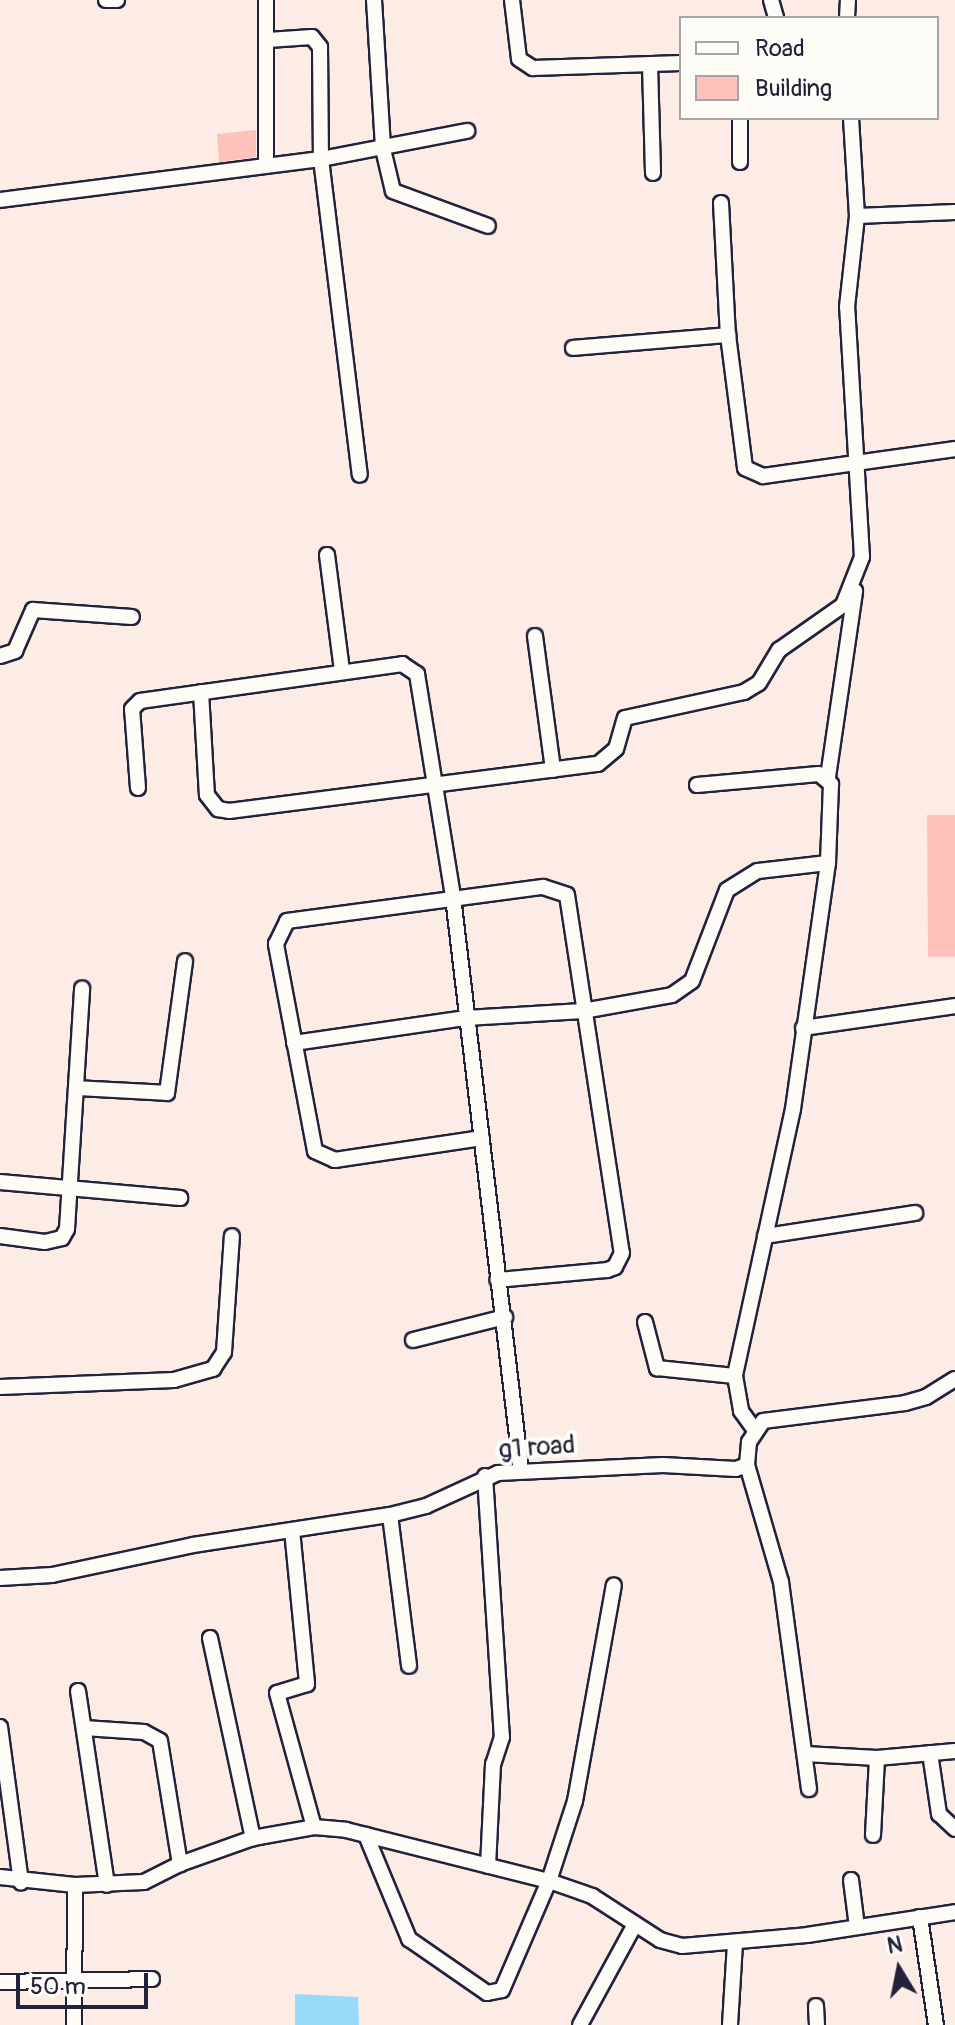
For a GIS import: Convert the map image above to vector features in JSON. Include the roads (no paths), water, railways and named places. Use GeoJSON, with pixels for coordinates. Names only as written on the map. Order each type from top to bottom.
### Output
{"type":"FeatureCollection","features":[{"type":"Feature","properties":{"kind":"street"},"geometry":{"type":"LineString","coordinates":[[106,0],[117,0]]}},
{"type":"Feature","properties":{"kind":"street"},"geometry":{"type":"LineString","coordinates":[[266,0],[266,165]]}},
{"type":"Feature","properties":{"kind":"street"},"geometry":{"type":"LineString","coordinates":[[374,0],[383,149],[393,191],[488,226]]}},
{"type":"Feature","properties":{"kind":"street"},"geometry":{"type":"LineString","coordinates":[[512,0],[519,59],[525,65],[679,63]]}},
{"type":"Feature","properties":{"kind":"street"},"geometry":{"type":"LineString","coordinates":[[268,40],[318,41],[321,159],[360,475]]}},
{"type":"Feature","properties":{"kind":"street"},"geometry":{"type":"LineString","coordinates":[[650,65],[653,173]]}},
{"type":"Feature","properties":{"kind":"street"},"geometry":{"type":"LineString","coordinates":[[740,120],[740,162]]}},
{"type":"Feature","properties":{"kind":"street"},"geometry":{"type":"LineString","coordinates":[[754,1429],[741,1411],[735,1376],[790,1123],[828,863],[828,777],[862,557],[847,307],[857,216],[851,120]]}},
{"type":"Feature","properties":{"kind":"street"},"geometry":{"type":"LineString","coordinates":[[0,200],[321,159],[467,131]]}},
{"type":"Feature","properties":{"kind":"street"},"geometry":{"type":"LineString","coordinates":[[721,203],[728,335],[741,458],[751,474],[858,464],[955,449]]}},
{"type":"Feature","properties":{"kind":"street"},"geometry":{"type":"LineString","coordinates":[[857,216],[955,212]]}},
{"type":"Feature","properties":{"kind":"street"},"geometry":{"type":"LineString","coordinates":[[573,348],[728,335]]}},
{"type":"Feature","properties":{"kind":"street"},"geometry":{"type":"LineString","coordinates":[[327,555],[342,670]]}},
{"type":"Feature","properties":{"kind":"street"},"geometry":{"type":"LineString","coordinates":[[201,692],[207,795],[218,809],[553,770],[608,759],[622,724],[634,714],[744,692],[759,683],[779,650],[843,605],[857,576]]}},
{"type":"Feature","properties":{"kind":"street"},"geometry":{"type":"LineString","coordinates":[[0,656],[15,651],[33,610],[132,617]]}},
{"type":"Feature","properties":{"kind":"street"},"geometry":{"type":"LineString","coordinates":[[535,636],[553,770]]}},
{"type":"Feature","properties":{"kind":"street"},"geometry":{"type":"LineString","coordinates":[[138,788],[134,704],[342,670],[402,664],[417,674],[453,897],[521,1470]]}},
{"type":"Feature","properties":{"kind":"street"},"geometry":{"type":"LineString","coordinates":[[697,785],[828,777]]}},
{"type":"Feature","properties":{"kind":"street"},"geometry":{"type":"LineString","coordinates":[[294,1043],[466,1018],[583,1011],[684,991],[727,890],[758,871],[828,863]]}},
{"type":"Feature","properties":{"kind":"street"},"geometry":{"type":"LineString","coordinates":[[482,1138],[323,1158],[312,1143],[276,944],[287,921],[543,887],[567,895],[620,1261],[607,1270],[497,1280]]}},
{"type":"Feature","properties":{"kind":"street"},"geometry":{"type":"LineString","coordinates":[[76,1088],[167,1093],[185,961]]}},
{"type":"Feature","properties":{"kind":"street"},"geometry":{"type":"LineString","coordinates":[[0,1236],[45,1242],[62,1238],[70,1186],[82,988]]}},
{"type":"Feature","properties":{"kind":"street"},"geometry":{"type":"LineString","coordinates":[[803,1028],[955,1006]]}},
{"type":"Feature","properties":{"kind":"street"},"geometry":{"type":"LineString","coordinates":[[0,1182],[180,1198]]}},
{"type":"Feature","properties":{"kind":"street"},"geometry":{"type":"LineString","coordinates":[[765,1236],[915,1213]]}},
{"type":"Feature","properties":{"kind":"street"},"geometry":{"type":"LineString","coordinates":[[0,1387],[174,1380],[213,1369],[224,1352],[232,1236]]}},
{"type":"Feature","properties":{"kind":"street"},"geometry":{"type":"LineString","coordinates":[[413,1340],[505,1317]]}},
{"type":"Feature","properties":{"kind":"street"},"geometry":{"type":"LineString","coordinates":[[645,1322],[657,1368],[735,1376]]}},
{"type":"Feature","properties":{"kind":"street"},"geometry":{"type":"LineString","coordinates":[[809,1789],[781,1582],[747,1465],[754,1429],[763,1421],[905,1403],[926,1397],[955,1379]]}},
{"type":"Feature","properties":{"kind":"street","name":"g1 road"},"geometry":{"type":"LineString","coordinates":[[0,1578],[52,1575],[390,1515],[426,1506],[485,1476],[521,1470],[663,1465],[736,1469],[747,1465]]}},
{"type":"Feature","properties":{"kind":"street"},"geometry":{"type":"LineString","coordinates":[[485,1476],[502,1737],[493,1764],[488,1866]]}},
{"type":"Feature","properties":{"kind":"street"},"geometry":{"type":"LineString","coordinates":[[390,1515],[409,1666]]}},
{"type":"Feature","properties":{"kind":"street"},"geometry":{"type":"LineString","coordinates":[[292,1530],[307,1684],[277,1693],[314,1827]]}},
{"type":"Feature","properties":{"kind":"street"},"geometry":{"type":"LineString","coordinates":[[366,1835],[409,1939],[487,1993],[502,1990],[549,1881],[583,1767],[614,1585]]}},
{"type":"Feature","properties":{"kind":"street"},"geometry":{"type":"LineString","coordinates":[[210,1638],[253,1838]]}},
{"type":"Feature","properties":{"kind":"street"},"geometry":{"type":"LineString","coordinates":[[78,1691],[107,1885]]}},
{"type":"Feature","properties":{"kind":"street"},"geometry":{"type":"LineString","coordinates":[[0,1727],[21,1883]]}},
{"type":"Feature","properties":{"kind":"street"},"geometry":{"type":"LineString","coordinates":[[84,1728],[144,1732],[160,1741],[180,1864]]}},
{"type":"Feature","properties":{"kind":"street"},"geometry":{"type":"LineString","coordinates":[[805,1754],[877,1758],[955,1751]]}},
{"type":"Feature","properties":{"kind":"street"},"geometry":{"type":"LineString","coordinates":[[930,1753],[939,1814],[955,1829]]}},
{"type":"Feature","properties":{"kind":"street"},"geometry":{"type":"LineString","coordinates":[[873,1835],[877,1758]]}},
{"type":"Feature","properties":{"kind":"street"},"geometry":{"type":"LineString","coordinates":[[0,1877],[21,1883],[75,1885],[144,1882],[180,1864],[253,1838],[314,1827],[366,1835],[549,1881],[592,1896],[660,1940],[682,1946],[735,1943],[955,1912]]}},
{"type":"Feature","properties":{"kind":"street"},"geometry":{"type":"LineString","coordinates":[[851,1880],[857,1927]]}},
{"type":"Feature","properties":{"kind":"street"},"geometry":{"type":"LineString","coordinates":[[74,2025],[75,1885]]}},
{"type":"Feature","properties":{"kind":"street"},"geometry":{"type":"LineString","coordinates":[[920,1917],[936,2025]]}},
{"type":"Feature","properties":{"kind":"street"},"geometry":{"type":"LineString","coordinates":[[580,2025],[635,1924]]}},
{"type":"Feature","properties":{"kind":"street"},"geometry":{"type":"LineString","coordinates":[[730,2025],[735,1943]]}},
{"type":"Feature","properties":{"kind":"street"},"geometry":{"type":"LineString","coordinates":[[0,1982],[152,1979]]}},
{"type":"Feature","properties":{"kind":"street"},"geometry":{"type":"LineString","coordinates":[[816,2006],[817,2025]]}},
{"type":"Feature","properties":{"kind":"water"},"geometry":{"type":"Polygon","coordinates":[[[295,1994],[358,1997],[359,2025],[295,2025],[295,1994]]]}}]}
